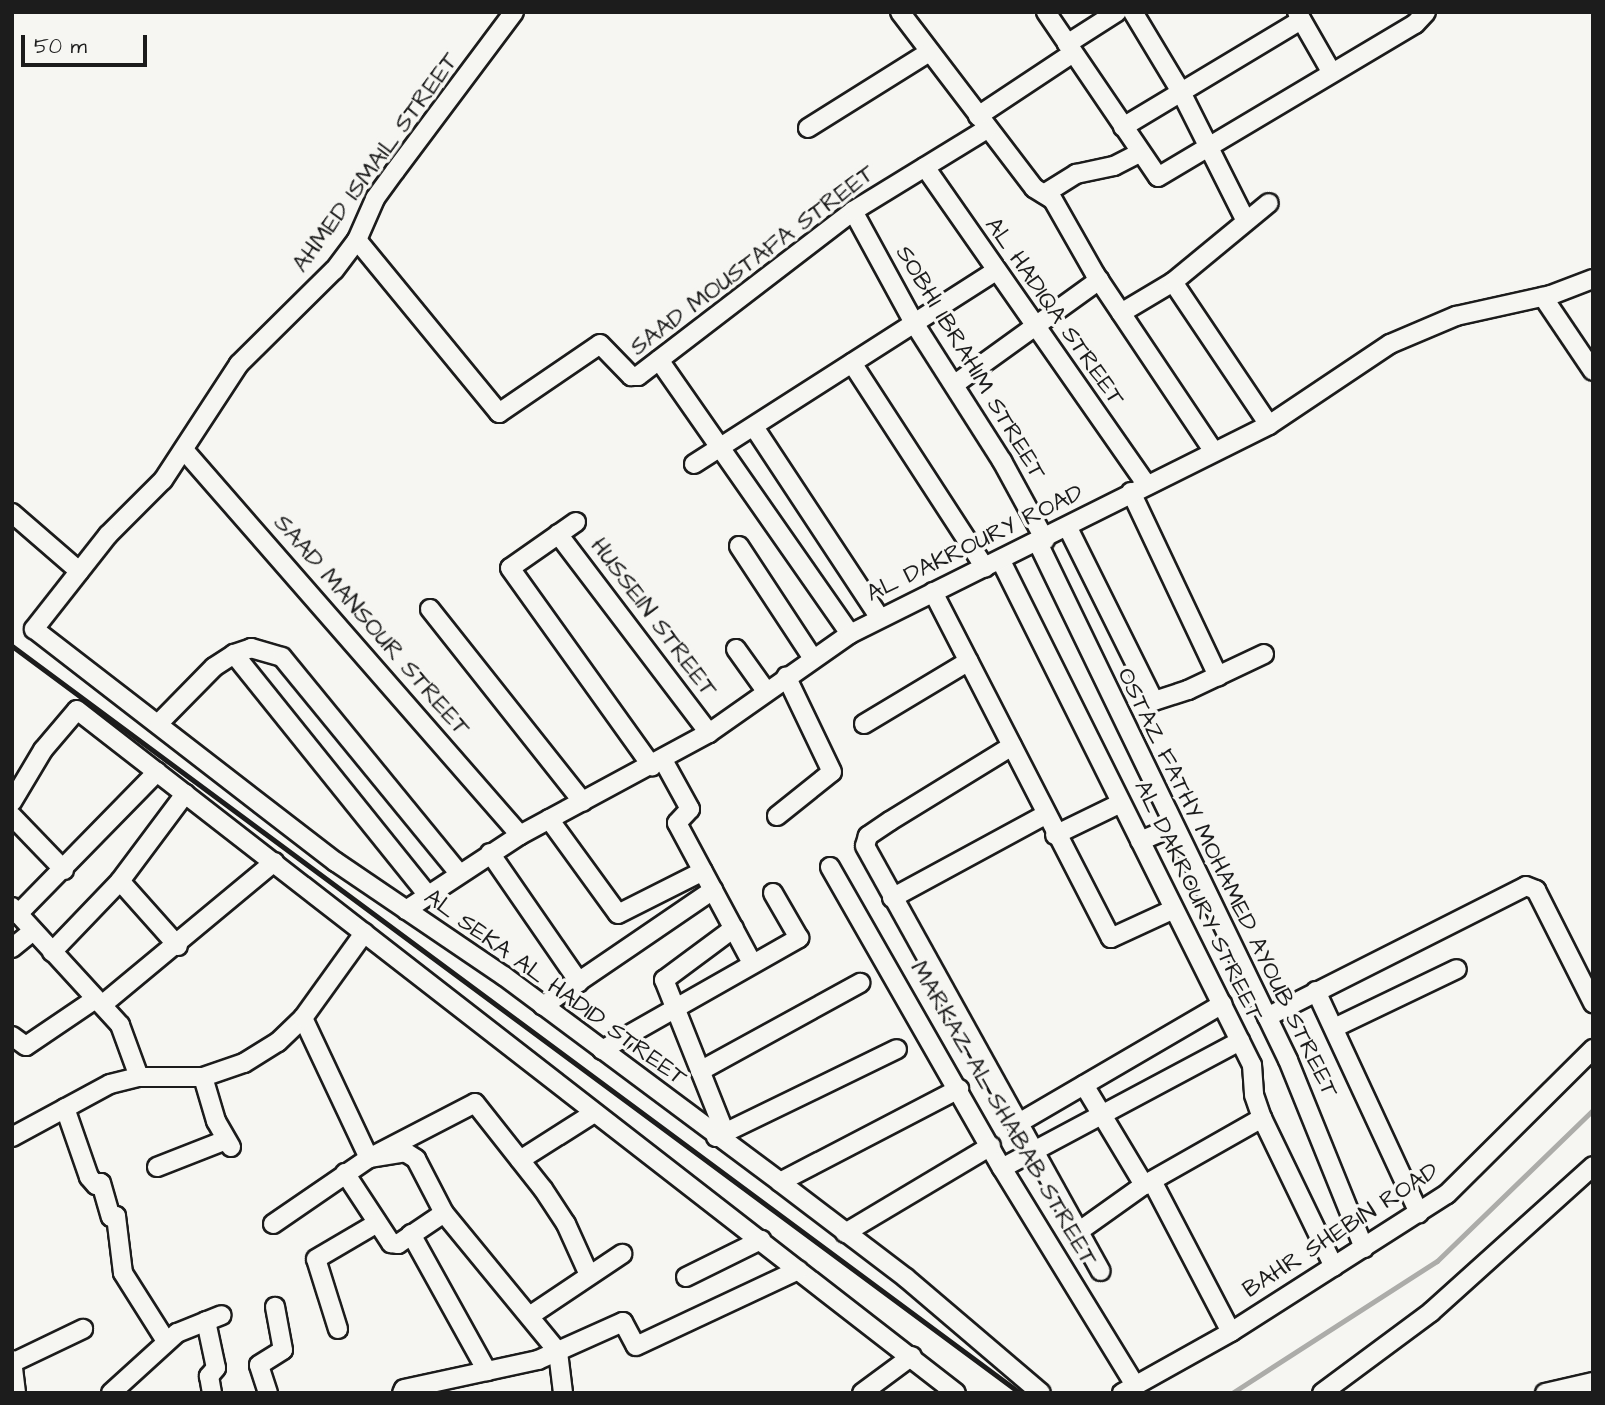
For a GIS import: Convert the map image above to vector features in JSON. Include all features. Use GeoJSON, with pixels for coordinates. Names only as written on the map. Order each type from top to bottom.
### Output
{"type":"FeatureCollection","features":[{"type":"Feature","properties":{"kind":"street","name":"AHMED ISMAIL STREET"},"geometry":{"type":"LineString","coordinates":[[34,629],[79,571],[184,450],[239,364],[310,296],[357,240],[375,199],[514,12]]}},
{"type":"Feature","properties":{"kind":"street"},"geometry":{"type":"LineString","coordinates":[[900,12],[983,123],[1044,194],[1053,200],[1099,280],[1213,450]]}},
{"type":"Feature","properties":{"kind":"street"},"geometry":{"type":"LineString","coordinates":[[1046,12],[1153,174],[1162,176],[1415,24],[1426,12]]}},
{"type":"Feature","properties":{"kind":"street","name":"SAAD MOUSTAFA STREET"},"geometry":{"type":"LineString","coordinates":[[357,240],[497,413],[600,344],[635,377],[853,211],[925,167],[983,123],[1070,48],[1117,12]]}},
{"type":"Feature","properties":{"kind":"street"},"geometry":{"type":"LineString","coordinates":[[1133,12],[1181,92],[1245,219]]}},
{"type":"Feature","properties":{"kind":"street"},"geometry":{"type":"LineString","coordinates":[[1123,127],[1299,16],[1332,73]]}},
{"type":"Feature","properties":{"kind":"street"},"geometry":{"type":"LineString","coordinates":[[807,128],[929,52]]}},
{"type":"Feature","properties":{"kind":"street"},"geometry":{"type":"LineString","coordinates":[[1044,194],[1076,174],[1114,166],[1140,153]]}},
{"type":"Feature","properties":{"kind":"street","name":"AL HADIQA STREET"},"geometry":{"type":"LineString","coordinates":[[925,167],[1139,488],[1218,677]]}},
{"type":"Feature","properties":{"kind":"street"},"geometry":{"type":"LineString","coordinates":[[1121,313],[1173,282],[1245,219],[1269,203]]}},
{"type":"Feature","properties":{"kind":"street","name":"SOBHI IBRAHIM STREET"},"geometry":{"type":"LineString","coordinates":[[853,211],[914,323],[956,384],[1041,542]]}},
{"type":"Feature","properties":{"kind":"street"},"geometry":{"type":"LineString","coordinates":[[694,464],[994,272]]}},
{"type":"Feature","properties":{"kind":"street","name":"AL DAKROURY ROAD"},"geometry":{"type":"LineString","coordinates":[[406,910],[520,835],[658,763],[709,733],[812,657],[850,634],[1041,542],[1213,450],[1269,425],[1390,344],[1456,316],[1543,297],[1593,279]]}},
{"type":"Feature","properties":{"kind":"street"},"geometry":{"type":"LineString","coordinates":[[956,384],[1099,280]]}},
{"type":"Feature","properties":{"kind":"street"},"geometry":{"type":"LineString","coordinates":[[1173,282],[1269,425]]}},
{"type":"Feature","properties":{"kind":"street"},"geometry":{"type":"LineString","coordinates":[[1543,297],[1593,371]]}},
{"type":"Feature","properties":{"kind":"street"},"geometry":{"type":"LineString","coordinates":[[659,360],[850,634]]}},
{"type":"Feature","properties":{"kind":"street"},"geometry":{"type":"LineString","coordinates":[[852,363],[985,568]]}},
{"type":"Feature","properties":{"kind":"street"},"geometry":{"type":"LineString","coordinates":[[754,426],[880,618]]}},
{"type":"Feature","properties":{"kind":"street","name":"SAAD MANSOUR STREET"},"geometry":{"type":"LineString","coordinates":[[184,450],[520,835]]}},
{"type":"Feature","properties":{"kind":"street"},"geometry":{"type":"LineString","coordinates":[[12,513],[79,571]]}},
{"type":"Feature","properties":{"kind":"street"},"geometry":{"type":"LineString","coordinates":[[576,522],[510,568],[691,808],[677,822],[752,963]]}},
{"type":"Feature","properties":{"kind":"street"},"geometry":{"type":"LineString","coordinates":[[1068,528],[1149,696],[1158,702],[1264,654]]}},
{"type":"Feature","properties":{"kind":"street","name":"HUSSEIN STREET"},"geometry":{"type":"LineString","coordinates":[[558,534],[709,733]]}},
{"type":"Feature","properties":{"kind":"street","name":"OSTAZ FATHY MOHAMED AYOUB STREET"},"geometry":{"type":"LineString","coordinates":[[1041,542],[1173,827],[1267,1017],[1364,1248]]}},
{"type":"Feature","properties":{"kind":"street"},"geometry":{"type":"LineString","coordinates":[[738,547],[812,657]]}},
{"type":"Feature","properties":{"kind":"street","name":"AL DAKROURY STREET"},"geometry":{"type":"LineString","coordinates":[[1001,561],[1240,1041],[1253,1069],[1254,1095],[1262,1118],[1334,1267]]}},
{"type":"Feature","properties":{"kind":"street"},"geometry":{"type":"LineString","coordinates":[[933,592],[1055,835],[1113,940],[1174,909]]}},
{"type":"Feature","properties":{"kind":"street"},"geometry":{"type":"LineString","coordinates":[[430,609],[583,802]]}},
{"type":"Feature","properties":{"kind":"street","name":"AL SEKA AL HADID STREET"},"geometry":{"type":"LineString","coordinates":[[34,629],[336,862],[543,1006],[721,1135],[1041,1393]]}},
{"type":"Feature","properties":{"kind":"street"},"geometry":{"type":"LineString","coordinates":[[159,723],[214,667],[234,654],[251,648],[282,657],[459,873]]}},
{"type":"Feature","properties":{"kind":"street"},"geometry":{"type":"LineString","coordinates":[[736,649],[766,691]]}},
{"type":"Feature","properties":{"kind":"street"},"geometry":{"type":"LineString","coordinates":[[234,654],[428,895]]}},
{"type":"Feature","properties":{"kind":"street"},"geometry":{"type":"LineString","coordinates":[[864,724],[969,661]]}},
{"type":"Feature","properties":{"kind":"street"},"geometry":{"type":"LineString","coordinates":[[777,817],[832,772],[786,676]]}},
{"type":"Feature","properties":{"kind":"street"},"geometry":{"type":"LineString","coordinates":[[12,802],[43,750],[77,710],[594,1113],[912,1356],[956,1393]]}},
{"type":"Feature","properties":{"kind":"street"},"geometry":{"type":"LineString","coordinates":[[1012,746],[868,836],[865,846],[1017,1124],[1101,1270]]}},
{"type":"Feature","properties":{"kind":"street"},"geometry":{"type":"LineString","coordinates":[[139,1077],[128,1038],[15,911],[64,870],[157,772]]}},
{"type":"Feature","properties":{"kind":"street"},"geometry":{"type":"LineString","coordinates":[[52,951],[120,881],[185,794]]}},
{"type":"Feature","properties":{"kind":"street"},"geometry":{"type":"LineString","coordinates":[[1055,835],[1121,803]]}},
{"type":"Feature","properties":{"kind":"street"},"geometry":{"type":"LineString","coordinates":[[892,898],[1045,815]]}},
{"type":"Feature","properties":{"kind":"street"},"geometry":{"type":"LineString","coordinates":[[12,816],[64,870]]}},
{"type":"Feature","properties":{"kind":"street"},"geometry":{"type":"LineString","coordinates":[[550,819],[618,914],[703,871]]}},
{"type":"Feature","properties":{"kind":"street"},"geometry":{"type":"LineString","coordinates":[[1140,841],[1173,827]]}},
{"type":"Feature","properties":{"kind":"street"},"geometry":{"type":"LineString","coordinates":[[490,853],[579,982]]}},
{"type":"Feature","properties":{"kind":"street"},"geometry":{"type":"LineString","coordinates":[[15,1040],[26,1046],[98,1003],[178,946],[274,862]]}},
{"type":"Feature","properties":{"kind":"street","name":"MARKAZ AL SHABAB STREET"},"geometry":{"type":"LineString","coordinates":[[831,867],[1129,1389]]}},
{"type":"Feature","properties":{"kind":"street"},"geometry":{"type":"LineString","coordinates":[[120,881],[178,946]]}},
{"type":"Feature","properties":{"kind":"street"},"geometry":{"type":"LineString","coordinates":[[1267,1017],[1392,951],[1532,886],[1593,1003]]}},
{"type":"Feature","properties":{"kind":"street"},"geometry":{"type":"LineString","coordinates":[[543,1006],[713,890]]}},
{"type":"Feature","properties":{"kind":"street"},"geometry":{"type":"LineString","coordinates":[[602,1050],[799,938],[773,893]]}},
{"type":"Feature","properties":{"kind":"street"},"geometry":{"type":"LineString","coordinates":[[734,928],[665,979],[721,1135],[897,1049]]}},
{"type":"Feature","properties":{"kind":"street"},"geometry":{"type":"LineString","coordinates":[[12,948],[33,931]]}},
{"type":"Feature","properties":{"kind":"street"},"geometry":{"type":"LineString","coordinates":[[12,1137],[110,1084],[139,1077],[203,1077],[244,1063],[278,1042],[303,1018],[364,933]]}},
{"type":"Feature","properties":{"kind":"street"},"geometry":{"type":"LineString","coordinates":[[1334,1028],[1457,969]]}},
{"type":"Feature","properties":{"kind":"street"},"geometry":{"type":"LineString","coordinates":[[700,1071],[860,983]]}},
{"type":"Feature","properties":{"kind":"street"},"geometry":{"type":"LineString","coordinates":[[1316,990],[1419,1213]]}},
{"type":"Feature","properties":{"kind":"street"},"geometry":{"type":"LineString","coordinates":[[1017,1124],[1222,1004]]}},
{"type":"Feature","properties":{"kind":"street"},"geometry":{"type":"LineString","coordinates":[[303,1018],[369,1158]]}},
{"type":"Feature","properties":{"kind":"street"},"geometry":{"type":"LineString","coordinates":[[1002,1168],[1240,1041]]}},
{"type":"Feature","properties":{"kind":"street","name":"BAHR SHEBIN ROAD"},"geometry":{"type":"LineString","coordinates":[[1129,1389],[1231,1332],[1419,1213],[1462,1180],[1593,1049]]}},
{"type":"Feature","properties":{"kind":"street"},"geometry":{"type":"LineString","coordinates":[[157,1167],[228,1144],[203,1077]]}},
{"type":"Feature","properties":{"kind":"street"},"geometry":{"type":"LineString","coordinates":[[1084,1085],[1101,1115],[1148,1183],[1231,1332]]}},
{"type":"Feature","properties":{"kind":"street"},"geometry":{"type":"LineString","coordinates":[[780,1182],[959,1089]]}},
{"type":"Feature","properties":{"kind":"street"},"geometry":{"type":"LineString","coordinates":[[273,1224],[369,1158],[468,1103],[481,1106],[566,1224],[589,1275]]}},
{"type":"Feature","properties":{"kind":"street"},"geometry":{"type":"LineString","coordinates":[[65,1108],[89,1177],[96,1185],[101,1183],[111,1217],[116,1216],[123,1273],[166,1341]]}},
{"type":"Feature","properties":{"kind":"street"},"geometry":{"type":"LineString","coordinates":[[520,1160],[594,1113]]}},
{"type":"Feature","properties":{"kind":"street"},"geometry":{"type":"LineString","coordinates":[[1079,1232],[1148,1183],[1262,1118]]}},
{"type":"Feature","properties":{"kind":"street"},"geometry":{"type":"LineString","coordinates":[[845,1233],[990,1146]]}},
{"type":"Feature","properties":{"kind":"street"},"geometry":{"type":"LineString","coordinates":[[369,1158],[411,1155],[444,1213],[531,1315],[558,1352],[563,1393]]}},
{"type":"Feature","properties":{"kind":"street"},"geometry":{"type":"LineString","coordinates":[[1322,1393],[1431,1312],[1593,1166]]}},
{"type":"Feature","properties":{"kind":"street"},"geometry":{"type":"LineString","coordinates":[[345,1173],[391,1243],[398,1244],[444,1213]]}},
{"type":"Feature","properties":{"kind":"street"},"geometry":{"type":"LineString","coordinates":[[338,1329],[316,1259],[377,1223]]}},
{"type":"Feature","properties":{"kind":"street"},"geometry":{"type":"LineString","coordinates":[[411,1234],[487,1371]]}},
{"type":"Feature","properties":{"kind":"street"},"geometry":{"type":"LineString","coordinates":[[686,1277],[761,1240]]}},
{"type":"Feature","properties":{"kind":"street"},"geometry":{"type":"LineString","coordinates":[[531,1315],[622,1254]]}},
{"type":"Feature","properties":{"kind":"street"},"geometry":{"type":"LineString","coordinates":[[402,1393],[404,1389],[558,1352],[624,1322],[636,1346],[798,1270]]}},
{"type":"Feature","properties":{"kind":"street"},"geometry":{"type":"LineString","coordinates":[[268,1393],[260,1365],[283,1350],[275,1307]]}},
{"type":"Feature","properties":{"kind":"street"},"geometry":{"type":"LineString","coordinates":[[111,1393],[166,1341],[214,1318],[216,1368],[209,1376],[212,1393]]}},
{"type":"Feature","properties":{"kind":"street"},"geometry":{"type":"LineString","coordinates":[[16,1393],[12,1362],[83,1329]]}},
{"type":"Feature","properties":{"kind":"street"},"geometry":{"type":"LineString","coordinates":[[862,1393],[912,1356]]}},
{"type":"Feature","properties":{"kind":"street"},"geometry":{"type":"LineString","coordinates":[[1545,1393],[1593,1382]]}},
{"type":"Feature","properties":{"kind":"waterway"},"geometry":{"type":"LineString","coordinates":[[1232,1393],[1437,1261],[1593,1110]]}},
{"type":"Feature","properties":{"kind":"railway"},"geometry":{"type":"LineString","coordinates":[[12,646],[1020,1393]]}}]}
